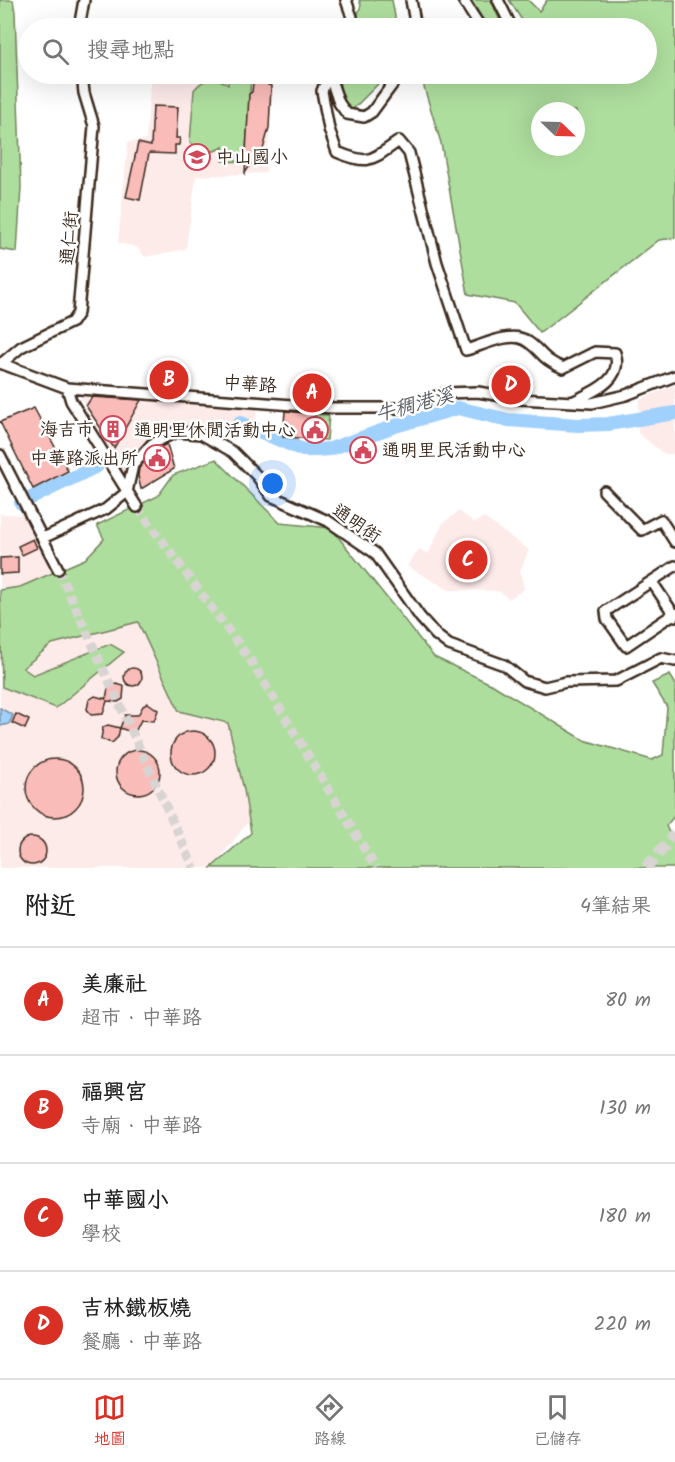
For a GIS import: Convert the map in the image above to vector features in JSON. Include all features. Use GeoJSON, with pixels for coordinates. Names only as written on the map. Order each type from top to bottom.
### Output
{"type":"FeatureCollection","features":[{"type":"Feature","properties":{"kind":"street"},"geometry":{"type":"LineString","coordinates":[[81,18],[84,0]]}},
{"type":"Feature","properties":{"kind":"street"},"geometry":{"type":"LineString","coordinates":[[346,0],[352,18]]}},
{"type":"Feature","properties":{"kind":"street"},"geometry":{"type":"LineString","coordinates":[[411,0],[414,18]]}},
{"type":"Feature","properties":{"kind":"street"},"geometry":{"type":"LineString","coordinates":[[463,0],[475,18]]}},
{"type":"Feature","properties":{"kind":"street"},"geometry":{"type":"LineString","coordinates":[[498,0],[507,18]]}},
{"type":"Feature","properties":{"kind":"street","name":"通仁街"},"geometry":{"type":"LineString","coordinates":[[1,363],[21,347],[72,322],[78,313],[94,126],[83,84]]}},
{"type":"Feature","properties":{"kind":"street"},"geometry":{"type":"LineString","coordinates":[[325,84],[322,91],[329,129],[337,152],[359,162],[372,159],[399,141],[409,153],[437,263],[466,350],[513,337],[525,340],[546,361],[562,368],[595,352],[615,353],[618,361],[615,372],[605,385],[570,403]]}},
{"type":"Feature","properties":{"kind":"street"},"geometry":{"type":"LineString","coordinates":[[332,84],[339,103],[347,114],[364,117],[372,112],[393,84]]}},
{"type":"Feature","properties":{"kind":"street","name":"中華路"},"geometry":{"type":"LineString","coordinates":[[1,363],[67,388],[332,408],[402,408],[445,393],[478,392],[570,403],[592,403],[626,395],[675,376]]}},
{"type":"Feature","properties":{"kind":"street"},"geometry":{"type":"LineString","coordinates":[[67,388],[71,401],[137,507]]}},
{"type":"Feature","properties":{"kind":"street","name":"通明街"},"geometry":{"type":"LineString","coordinates":[[127,492],[134,465],[152,444],[176,432],[201,434],[232,452],[256,476],[271,496],[328,520],[375,553],[420,617],[436,635],[449,645],[504,665],[524,681],[545,687],[566,682],[616,681],[661,658],[674,658]]}},
{"type":"Feature","properties":{"kind":"street"},"geometry":{"type":"LineString","coordinates":[[0,454],[58,569]]}},
{"type":"Feature","properties":{"kind":"street"},"geometry":{"type":"LineString","coordinates":[[604,491],[642,530],[661,520],[675,542]]}},
{"type":"Feature","properties":{"kind":"street"},"geometry":{"type":"LineString","coordinates":[[43,538],[106,509],[127,492]]}},
{"type":"Feature","properties":{"kind":"street"},"geometry":{"type":"LineString","coordinates":[[652,582],[675,614],[626,646],[607,619],[606,611],[675,566]]}},
{"type":"Feature","properties":{"kind":"shaded area","name":"中山國小"},"geometry":{"type":"Polygon","coordinates":[[[150,84],[273,84],[266,173],[196,176],[186,249],[145,257],[137,247],[118,243],[128,142],[146,140],[150,84]]]}},
{"type":"Feature","properties":{"kind":"shaded area"},"geometry":{"type":"Polygon","coordinates":[[[675,385],[675,454],[664,454],[638,433],[639,400],[675,385]]]}},
{"type":"Feature","properties":{"kind":"shaded area"},"geometry":{"type":"Polygon","coordinates":[[[77,391],[257,409],[255,430],[174,428],[149,440],[129,465],[127,482],[77,391]]]}},
{"type":"Feature","properties":{"kind":"shaded area"},"geometry":{"type":"Polygon","coordinates":[[[459,511],[475,523],[483,517],[529,550],[520,571],[524,589],[509,599],[499,591],[449,590],[407,566],[419,549],[428,554],[443,523],[459,511]]]}},
{"type":"Feature","properties":{"kind":"shaded area"},"geometry":{"type":"Polygon","coordinates":[[[0,514],[29,515],[49,568],[59,608],[158,589],[266,799],[212,868],[0,868],[0,514]]]}},
{"type":"Feature","properties":{"kind":"green space"},"geometry":{"type":"Polygon","coordinates":[[[0,0],[13,0],[15,12],[21,187],[17,252],[0,249],[0,0]]]}},
{"type":"Feature","properties":{"kind":"green space"},"geometry":{"type":"Polygon","coordinates":[[[359,0],[392,0],[395,18],[356,18],[361,5],[359,0]]]}},
{"type":"Feature","properties":{"kind":"green space"},"geometry":{"type":"Polygon","coordinates":[[[471,0],[491,0],[499,18],[482,18],[471,0]]]}},
{"type":"Feature","properties":{"kind":"green space"},"geometry":{"type":"Polygon","coordinates":[[[509,0],[528,0],[539,11],[547,0],[675,0],[675,238],[659,240],[540,333],[515,303],[468,294],[441,143],[423,84],[657,84],[657,18],[521,18],[509,0]]]}},
{"type":"Feature","properties":{"kind":"green space"},"geometry":{"type":"Polygon","coordinates":[[[200,84],[251,84],[245,162],[222,161],[223,147],[214,151],[205,151],[190,142],[194,90],[200,84]]]}},
{"type":"Feature","properties":{"kind":"green space"},"geometry":{"type":"Polygon","coordinates":[[[340,84],[378,84],[351,111],[339,92],[340,84]]]}},
{"type":"Feature","properties":{"kind":"green space"},"geometry":{"type":"Polygon","coordinates":[[[315,414],[329,415],[327,440],[313,439],[315,414]]]}},
{"type":"Feature","properties":{"kind":"green space"},"geometry":{"type":"Polygon","coordinates":[[[216,459],[280,523],[331,528],[434,657],[493,685],[584,740],[652,760],[663,755],[667,707],[652,683],[670,675],[675,683],[675,815],[666,826],[675,845],[675,868],[211,868],[251,833],[244,790],[228,723],[179,711],[138,622],[52,644],[23,668],[33,675],[110,644],[124,652],[56,708],[2,687],[0,590],[20,587],[85,559],[104,539],[97,525],[158,496],[173,475],[216,459]]]}},
{"type":"Feature","properties":{"kind":"water"},"geometry":{"type":"Polygon","coordinates":[[[0,708],[13,715],[9,724],[0,726],[0,708]]]}},
{"type":"Feature","properties":{"kind":"building"},"geometry":{"type":"Polygon","coordinates":[[[253,84],[271,86],[269,128],[260,160],[257,161],[256,166],[251,164],[245,173],[249,94],[252,92],[253,84]]]}},
{"type":"Feature","properties":{"kind":"building"},"geometry":{"type":"Polygon","coordinates":[[[153,106],[178,107],[176,138],[180,138],[179,145],[175,145],[175,154],[149,153],[140,200],[126,197],[138,143],[151,146],[153,106]]]}},
{"type":"Feature","properties":{"kind":"building","name":"海吉市"},"geometry":{"type":"Polygon","coordinates":[[[92,397],[141,400],[114,448],[86,406],[92,397]]]}},
{"type":"Feature","properties":{"kind":"building"},"geometry":{"type":"Polygon","coordinates":[[[34,408],[68,471],[33,489],[0,422],[34,408]]]}},
{"type":"Feature","properties":{"kind":"building"},"geometry":{"type":"Polygon","coordinates":[[[285,411],[315,414],[313,439],[283,437],[285,411]]]}},
{"type":"Feature","properties":{"kind":"building","name":"中華路派出所"},"geometry":{"type":"Polygon","coordinates":[[[167,444],[174,469],[141,489],[139,468],[156,449],[167,444]]]}},
{"type":"Feature","properties":{"kind":"building"},"geometry":{"type":"Polygon","coordinates":[[[33,539],[37,548],[22,555],[18,546],[33,539]]]}},
{"type":"Feature","properties":{"kind":"building"},"geometry":{"type":"Polygon","coordinates":[[[18,557],[18,573],[0,574],[0,558],[18,557]]]}},
{"type":"Feature","properties":{"kind":"building"},"geometry":{"type":"Polygon","coordinates":[[[129,668],[137,668],[142,673],[140,684],[129,686],[124,681],[124,673],[129,668]]]}},
{"type":"Feature","properties":{"kind":"building"},"geometry":{"type":"Polygon","coordinates":[[[116,684],[124,686],[123,699],[118,702],[107,701],[103,714],[91,715],[87,709],[89,700],[95,696],[106,699],[108,688],[116,684]]]}},
{"type":"Feature","properties":{"kind":"building"},"geometry":{"type":"Polygon","coordinates":[[[148,703],[158,710],[154,721],[141,720],[136,730],[131,732],[120,728],[125,715],[138,715],[143,706],[148,703]]]}},
{"type":"Feature","properties":{"kind":"building"},"geometry":{"type":"Polygon","coordinates":[[[16,714],[29,720],[25,729],[12,723],[16,714]]]}},
{"type":"Feature","properties":{"kind":"building"},"geometry":{"type":"Polygon","coordinates":[[[108,725],[120,728],[118,737],[112,743],[101,739],[103,727],[108,725]]]}},
{"type":"Feature","properties":{"kind":"building"},"geometry":{"type":"Polygon","coordinates":[[[193,731],[208,738],[215,753],[208,768],[193,775],[178,768],[171,753],[178,738],[193,731]]]}},
{"type":"Feature","properties":{"kind":"building"},"geometry":{"type":"Polygon","coordinates":[[[138,750],[153,757],[160,772],[153,787],[138,794],[123,787],[116,772],[123,757],[138,750]]]}},
{"type":"Feature","properties":{"kind":"building"},"geometry":{"type":"Polygon","coordinates":[[[49,759],[61,759],[76,767],[84,782],[84,794],[76,809],[61,817],[49,817],[34,809],[26,794],[26,782],[34,767],[49,759]]]}},
{"type":"Feature","properties":{"kind":"building"},"geometry":{"type":"Polygon","coordinates":[[[32,837],[42,841],[46,851],[42,861],[32,865],[22,861],[18,851],[22,841],[32,837]]]}},
{"type":"Feature","properties":{"kind":"waterway","name":"牛稠港溪"},"geometry":{"type":"LineString","coordinates":[[240,423],[303,450],[315,450],[330,449],[395,426],[458,408],[508,420],[578,425],[608,424],[675,413]]}},
{"type":"Feature","properties":{"kind":"waterway","name":"牛稠港溪"},"geometry":{"type":"LineString","coordinates":[[21,503],[97,466]]}},
{"type":"Feature","properties":{"kind":"tunnel"},"geometry":{"type":"LineString","coordinates":[[137,507],[251,661],[376,868]]}},
{"type":"Feature","properties":{"kind":"tunnel"},"geometry":{"type":"LineString","coordinates":[[58,569],[194,868]]}},
{"type":"Feature","properties":{"kind":"tunnel"},"geometry":{"type":"LineString","coordinates":[[646,868],[675,834]]}},
{"type":"Feature","properties":{"kind":"place","name":"中山國小"},"geometry":{"type":"Point","coordinates":[197,157]}},
{"type":"Feature","properties":{"kind":"place","name":"福興宮"},"geometry":{"type":"Point","coordinates":[169,380]}},
{"type":"Feature","properties":{"kind":"place","name":"吉林鐵板燒"},"geometry":{"type":"Point","coordinates":[511,385]}},
{"type":"Feature","properties":{"kind":"place","name":"美廉社"},"geometry":{"type":"Point","coordinates":[312,393]}},
{"type":"Feature","properties":{"kind":"place","name":"海吉市"},"geometry":{"type":"Point","coordinates":[113,429]}},
{"type":"Feature","properties":{"kind":"place","name":"通明里休閒活動中心"},"geometry":{"type":"Point","coordinates":[315,430]}},
{"type":"Feature","properties":{"kind":"place","name":"通明里民活動中心"},"geometry":{"type":"Point","coordinates":[363,450]}},
{"type":"Feature","properties":{"kind":"place","name":"中華路派出所"},"geometry":{"type":"Point","coordinates":[157,458]}},
{"type":"Feature","properties":{"kind":"place","name":"中華國小"},"geometry":{"type":"Point","coordinates":[468,560]}}]}
